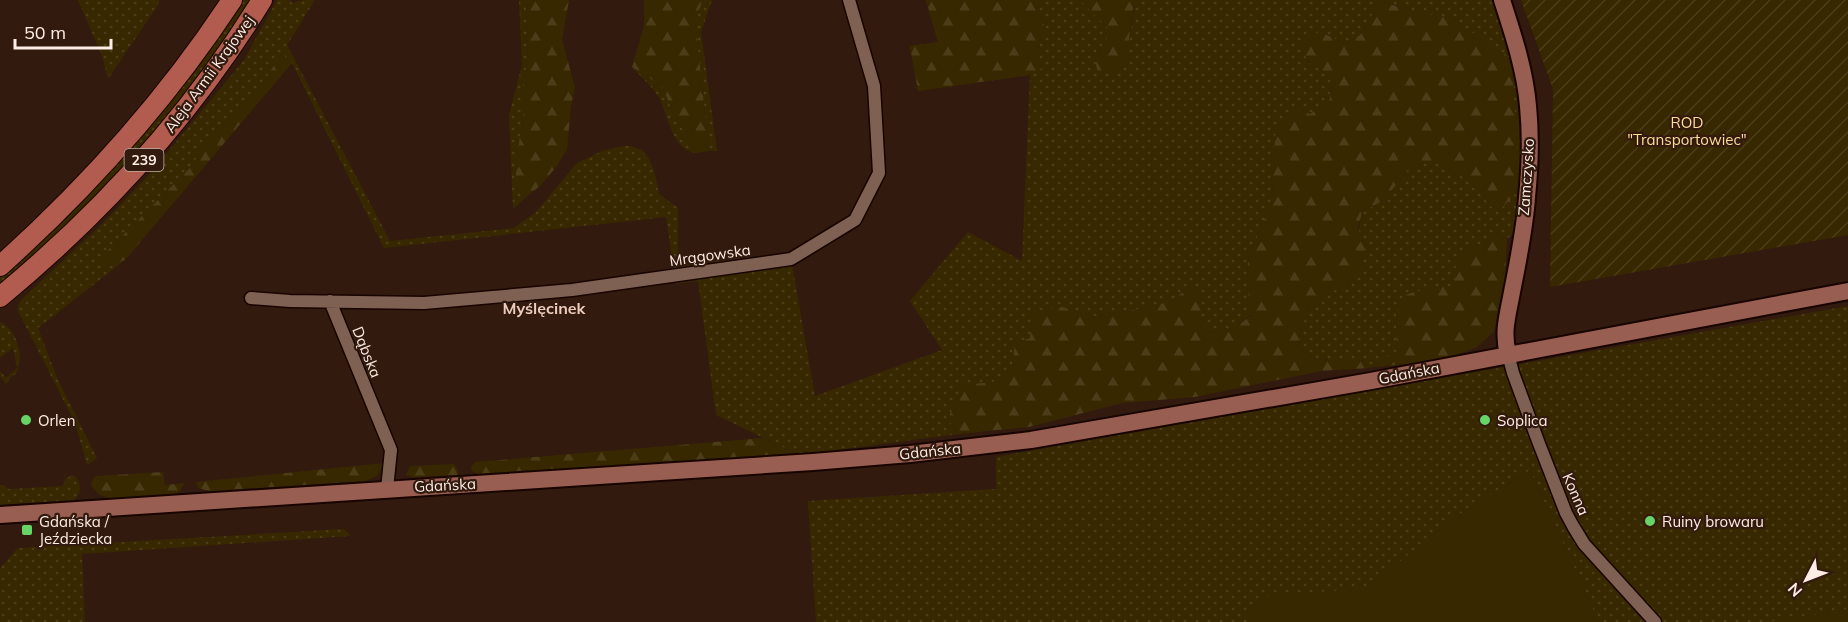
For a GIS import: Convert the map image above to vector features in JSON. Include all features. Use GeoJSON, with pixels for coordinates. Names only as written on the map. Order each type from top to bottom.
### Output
{"type":"FeatureCollection","features":[{"type":"Feature","properties":{"kind":"main road","name":"Aleja Armii Krajowej"},"geometry":{"type":"LineString","coordinates":[[0,266],[78,190],[136,128],[199,49],[232,0]]}},
{"type":"Feature","properties":{"kind":"main road","name":"Aleja Armii Krajowej"},"geometry":{"type":"LineString","coordinates":[[0,297],[83,224],[163,138],[208,81],[262,0]]}},
{"type":"Feature","properties":{"kind":"main road","name":"Zamczysko"},"geometry":{"type":"LineString","coordinates":[[1502,0],[1524,76],[1530,135],[1527,198],[1512,292],[1504,326],[1504,342],[1508,354]]}},
{"type":"Feature","properties":{"kind":"main road","name":"Gdańska"},"geometry":{"type":"LineString","coordinates":[[0,515],[833,461],[1031,440],[1371,381],[1848,291]]}},
{"type":"Feature","properties":{"kind":"street","name":"Mrągowska"},"geometry":{"type":"LineString","coordinates":[[330,301],[424,303],[572,290],[791,259],[821,242],[855,220],[879,173],[874,86],[849,0]]}},
{"type":"Feature","properties":{"kind":"street"},"geometry":{"type":"LineString","coordinates":[[251,298],[330,301]]}},
{"type":"Feature","properties":{"kind":"street","name":"Dąbska"},"geometry":{"type":"LineString","coordinates":[[330,301],[391,450],[387,489]]}},
{"type":"Feature","properties":{"kind":"street","name":"Konna"},"geometry":{"type":"LineString","coordinates":[[1508,354],[1538,441],[1570,520],[1584,544],[1655,622]]}},
{"type":"Feature","properties":{"kind":"green space"},"geometry":{"type":"Polygon","coordinates":[[[78,0],[159,0],[158,5],[108,79],[102,56],[78,0]]]}},
{"type":"Feature","properties":{"kind":"green space"},"geometry":{"type":"Polygon","coordinates":[[[241,0],[253,0],[225,43],[126,169],[0,288],[0,278],[27,254],[241,0]]]}},
{"type":"Feature","properties":{"kind":"green space"},"geometry":{"type":"Polygon","coordinates":[[[277,0],[290,0],[292,3],[315,0],[287,45],[390,241],[514,228],[536,212],[577,163],[602,151],[623,146],[642,150],[654,170],[659,194],[678,208],[678,264],[731,260],[732,267],[791,259],[815,396],[942,350],[910,301],[968,232],[1022,261],[1030,75],[918,91],[910,46],[938,42],[926,0],[1042,68],[1039,53],[1044,27],[1037,0],[1080,0],[1112,32],[1094,56],[1131,30],[1134,0],[1498,0],[1520,83],[1523,136],[1514,233],[1507,239],[1493,234],[1485,242],[1475,247],[1454,286],[1441,286],[1396,313],[1397,351],[1374,367],[1369,368],[1362,360],[1329,360],[1305,356],[1299,337],[1309,306],[1323,296],[1350,283],[1362,212],[1384,200],[1410,167],[1432,161],[1469,180],[1475,186],[1516,193],[1516,125],[1511,59],[1408,10],[1381,1],[1360,35],[1346,44],[1320,32],[1307,61],[1331,77],[1330,99],[1275,136],[1272,201],[1248,259],[1247,282],[1251,314],[1231,332],[1206,331],[1201,321],[1201,293],[1189,287],[1172,301],[1092,317],[1062,307],[1030,338],[1015,344],[1012,368],[948,419],[958,434],[799,455],[716,415],[698,281],[676,284],[666,217],[384,248],[292,63],[282,54],[255,93],[213,136],[193,165],[107,251],[105,267],[125,260],[38,328],[57,378],[97,458],[87,465],[75,423],[17,309],[20,301],[100,226],[147,177],[244,60],[277,0]]]}},
{"type":"Feature","properties":{"kind":"green space"},"geometry":{"type":"Polygon","coordinates":[[[519,0],[526,0],[528,59],[523,83],[523,114],[516,165],[516,187],[525,198],[513,209],[509,115],[522,65],[519,0]]]}},
{"type":"Feature","properties":{"kind":"green space"},"geometry":{"type":"Polygon","coordinates":[[[526,0],[569,0],[562,39],[575,88],[567,149],[557,166],[541,185],[525,198],[516,187],[516,165],[523,114],[523,83],[528,59],[526,0]]]}},
{"type":"Feature","properties":{"kind":"green space"},"geometry":{"type":"Polygon","coordinates":[[[644,0],[703,0],[695,20],[709,151],[696,153],[671,108],[662,86],[632,67],[644,26],[644,0]]]}},
{"type":"Feature","properties":{"kind":"green space"},"geometry":{"type":"Polygon","coordinates":[[[703,0],[712,0],[701,32],[717,151],[709,151],[695,20],[703,0]]]}},
{"type":"Feature","properties":{"kind":"green space"},"geometry":{"type":"Polygon","coordinates":[[[926,0],[1037,0],[1044,27],[1039,53],[1042,68],[1035,74],[918,91],[910,46],[938,42],[926,0]]]}},
{"type":"Feature","properties":{"kind":"green space"},"geometry":{"type":"Polygon","coordinates":[[[1080,0],[1134,0],[1125,68],[1098,73],[1094,56],[1112,32],[1080,0]]]}},
{"type":"Feature","properties":{"kind":"green space","name":"ROD \"Transportowiec\""},"geometry":{"type":"Polygon","coordinates":[[[1521,0],[1848,0],[1848,235],[1550,287],[1553,89],[1521,0]]]}},
{"type":"Feature","properties":{"kind":"green space"},"geometry":{"type":"Polygon","coordinates":[[[1380,1],[1408,10],[1445,17],[1486,40],[1511,59],[1516,125],[1516,193],[1499,211],[1491,207],[1469,180],[1432,161],[1410,167],[1384,200],[1362,212],[1358,229],[1368,245],[1361,266],[1350,283],[1323,296],[1309,306],[1299,337],[1305,356],[1329,360],[1362,360],[1369,368],[1321,371],[1195,397],[1122,403],[1029,427],[958,434],[948,419],[962,385],[993,382],[1012,368],[1015,343],[1030,338],[1033,311],[1062,307],[1092,317],[1172,301],[1189,287],[1201,293],[1201,321],[1206,331],[1231,332],[1251,315],[1247,282],[1248,259],[1272,201],[1275,136],[1284,118],[1297,109],[1310,114],[1330,99],[1331,77],[1309,61],[1304,51],[1304,36],[1320,32],[1346,44],[1360,35],[1380,1]]]}},
{"type":"Feature","properties":{"kind":"green space"},"geometry":{"type":"Polygon","coordinates":[[[282,54],[292,63],[125,260],[105,267],[98,260],[193,165],[213,136],[255,93],[282,54]]]}},
{"type":"Feature","properties":{"kind":"green space"},"geometry":{"type":"Polygon","coordinates":[[[632,67],[662,86],[671,108],[696,153],[681,146],[658,96],[632,67]]]}},
{"type":"Feature","properties":{"kind":"green space"},"geometry":{"type":"Polygon","coordinates":[[[1493,234],[1507,239],[1505,278],[1494,331],[1477,347],[1453,356],[1374,367],[1397,351],[1396,313],[1406,295],[1441,286],[1454,286],[1457,254],[1485,242],[1493,234]]]}},
{"type":"Feature","properties":{"kind":"green space"},"geometry":{"type":"Polygon","coordinates":[[[1848,306],[1848,622],[816,622],[808,501],[996,489],[996,457],[1848,306]]]}},
{"type":"Feature","properties":{"kind":"green space"},"geometry":{"type":"Polygon","coordinates":[[[0,322],[15,337],[20,358],[16,374],[6,384],[0,376],[0,371],[6,378],[17,368],[13,348],[0,358],[0,322]]]}},
{"type":"Feature","properties":{"kind":"green space"},"geometry":{"type":"Polygon","coordinates":[[[763,438],[799,455],[478,474],[471,470],[472,465],[476,462],[763,438]]]}},
{"type":"Feature","properties":{"kind":"green space"},"geometry":{"type":"Polygon","coordinates":[[[385,463],[377,476],[365,481],[210,491],[198,488],[196,482],[385,463]]]}},
{"type":"Feature","properties":{"kind":"green space"},"geometry":{"type":"Polygon","coordinates":[[[454,464],[458,471],[457,475],[413,477],[406,475],[410,466],[454,464]]]}},
{"type":"Feature","properties":{"kind":"green space"},"geometry":{"type":"Polygon","coordinates":[[[1530,470],[1599,622],[1254,622],[1248,613],[1261,597],[1368,588],[1450,520],[1530,470]]]}},
{"type":"Feature","properties":{"kind":"green space"},"geometry":{"type":"Polygon","coordinates":[[[163,472],[165,485],[185,483],[178,493],[113,499],[100,495],[92,487],[91,482],[96,476],[163,472]]]}},
{"type":"Feature","properties":{"kind":"green space"},"geometry":{"type":"Polygon","coordinates":[[[72,475],[76,477],[80,486],[74,500],[0,505],[0,485],[8,489],[63,486],[65,479],[72,475]]]}},
{"type":"Feature","properties":{"kind":"green space"},"geometry":{"type":"Polygon","coordinates":[[[344,529],[351,536],[82,554],[85,622],[0,622],[0,568],[18,548],[344,529]]]}},
{"type":"Feature","properties":{"kind":"green space"},"geometry":{"type":"Polygon","coordinates":[[[1848,609],[1848,622],[1768,622],[1848,609]]]}},
{"type":"Feature","properties":{"kind":"place","name":"Orlen"},"geometry":{"type":"Point","coordinates":[26,420]}},
{"type":"Feature","properties":{"kind":"place","name":"Soplica"},"geometry":{"type":"Point","coordinates":[1485,420]}},
{"type":"Feature","properties":{"kind":"place","name":"Ruiny browaru"},"geometry":{"type":"Point","coordinates":[1650,521]}},
{"type":"Feature","properties":{"kind":"place","name":"Gdańska / Jeździecka"},"geometry":{"type":"Point","coordinates":[27,530]}},
{"type":"Feature","properties":{"kind":"district","name":"Myślęcinek"},"geometry":{"type":"Point","coordinates":[544,308]}}]}
